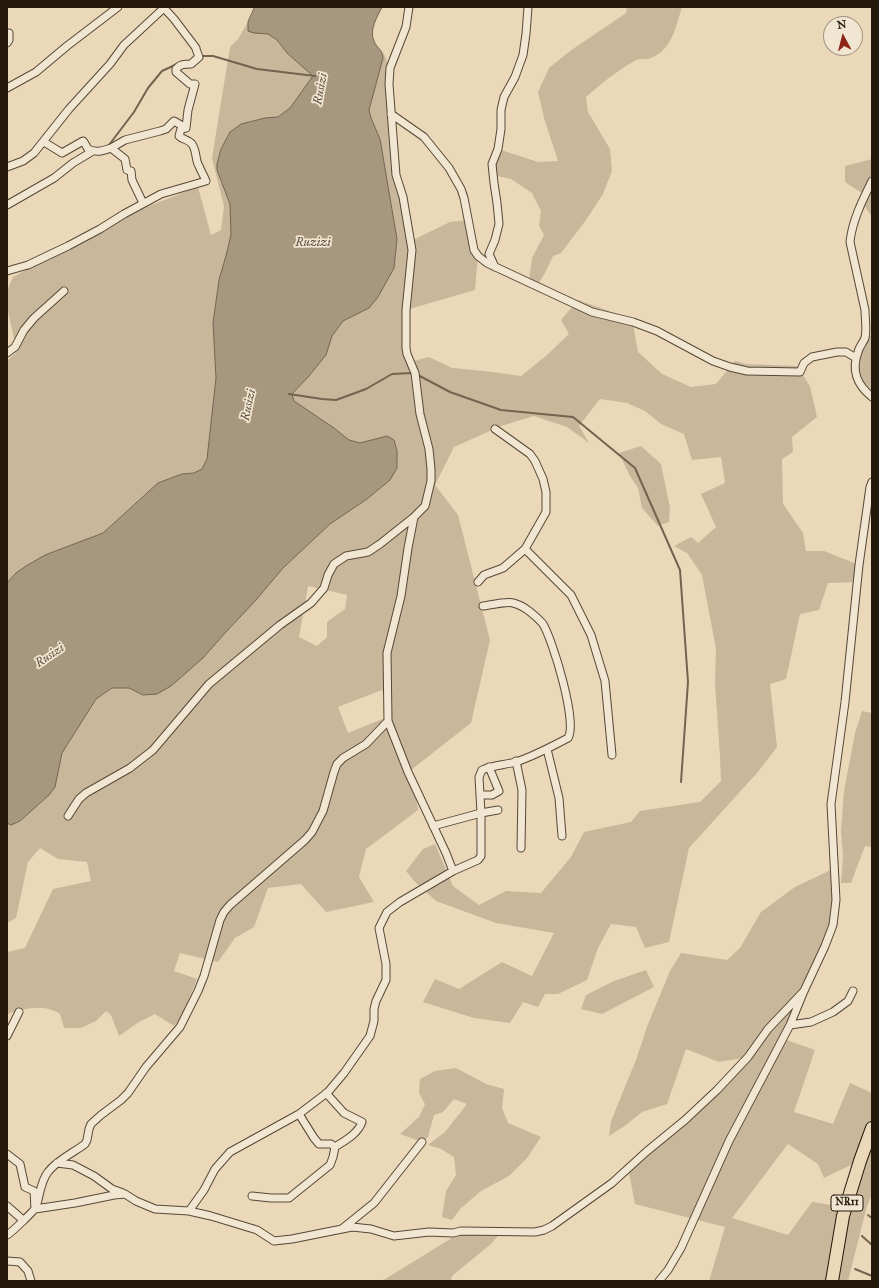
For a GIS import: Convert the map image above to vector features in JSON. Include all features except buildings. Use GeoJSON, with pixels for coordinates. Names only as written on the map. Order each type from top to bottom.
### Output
{"type":"FeatureCollection","features":[{"type":"Feature","properties":{"kind":"highway","name":"NR11"},"geometry":{"type":"LineString","coordinates":[[832,1281],[843,1216],[872,1128]]}},
{"type":"Feature","properties":{"kind":"street"},"geometry":{"type":"LineString","coordinates":[[7,88],[36,72],[118,7]]}},
{"type":"Feature","properties":{"kind":"street"},"geometry":{"type":"LineString","coordinates":[[68,816],[79,799],[86,793],[130,768],[153,750],[209,684],[280,625],[311,603],[324,588],[328,575],[334,564],[346,556],[368,552],[414,517],[425,506],[431,481],[432,469],[429,449],[420,414],[415,373],[406,348],[406,310],[412,250],[403,197],[396,175],[389,84],[390,68],[406,27],[409,7]]}},
{"type":"Feature","properties":{"kind":"street"},"geometry":{"type":"LineString","coordinates":[[495,267],[489,254],[495,240],[499,224],[492,164],[498,149],[501,129],[501,110],[504,97],[515,77],[523,55],[528,7]]}},
{"type":"Feature","properties":{"kind":"street"},"geometry":{"type":"LineString","coordinates":[[7,167],[29,158],[110,64],[124,44],[165,8],[196,48],[199,57],[191,64],[184,64],[176,69],[176,72],[190,84],[195,84],[188,106],[186,128]]}},
{"type":"Feature","properties":{"kind":"street"},"geometry":{"type":"LineString","coordinates":[[7,43],[10,33]]}},
{"type":"Feature","properties":{"kind":"street"},"geometry":{"type":"LineString","coordinates":[[391,114],[424,137],[449,168],[461,189],[464,198],[474,250],[478,256],[487,263],[586,309],[633,322],[657,331],[713,361],[736,369],[800,372],[804,363],[812,357],[837,352],[846,352],[856,358]]}},
{"type":"Feature","properties":{"kind":"street"},"geometry":{"type":"LineString","coordinates":[[44,142],[62,153],[83,141],[88,149],[101,152],[124,140],[160,131],[166,128],[174,120],[186,128]]}},
{"type":"Feature","properties":{"kind":"street"},"geometry":{"type":"LineString","coordinates":[[7,271],[32,263],[68,246],[161,194],[206,181],[202,170],[199,167],[194,147],[187,140],[180,138],[179,136],[181,129],[186,128]]}},
{"type":"Feature","properties":{"kind":"street"},"geometry":{"type":"LineString","coordinates":[[111,148],[125,159],[127,170],[131,171],[132,180],[143,203]]}},
{"type":"Feature","properties":{"kind":"street"},"geometry":{"type":"LineString","coordinates":[[7,204],[54,178],[93,151]]}},
{"type":"Feature","properties":{"kind":"street"},"geometry":{"type":"LineString","coordinates":[[872,181],[857,215],[851,237],[851,247],[865,319],[865,337],[856,358],[856,371],[859,384],[864,391],[872,396]]}},
{"type":"Feature","properties":{"kind":"street"},"geometry":{"type":"LineString","coordinates":[[7,353],[15,347],[24,330],[34,318],[64,291]]}},
{"type":"Feature","properties":{"kind":"street"},"geometry":{"type":"LineString","coordinates":[[478,582],[484,576],[503,568],[525,549],[546,512],[546,492],[544,479],[538,465],[530,454],[495,429]]}},
{"type":"Feature","properties":{"kind":"street"},"geometry":{"type":"LineString","coordinates":[[659,1281],[668,1270],[681,1248],[729,1141],[790,1025],[825,946],[832,925],[836,900],[831,804],[845,702],[859,565],[870,506],[872,482]]}},
{"type":"Feature","properties":{"kind":"street"},"geometry":{"type":"LineString","coordinates":[[414,517],[401,596],[387,653],[388,722],[408,772],[453,871]]}},
{"type":"Feature","properties":{"kind":"street"},"geometry":{"type":"LineString","coordinates":[[525,549],[571,595],[591,635],[605,681],[612,755]]}},
{"type":"Feature","properties":{"kind":"street"},"geometry":{"type":"LineString","coordinates":[[189,1211],[204,1190],[215,1169],[230,1152],[299,1114],[326,1093],[344,1073],[367,1042],[372,1030],[376,1001],[384,986],[387,974],[379,928],[387,912],[400,902],[453,871],[479,859],[481,853],[481,813],[479,777],[482,770],[489,766],[516,762],[547,749],[568,738],[570,735],[562,676],[542,623],[528,610],[512,602],[483,606]]}},
{"type":"Feature","properties":{"kind":"street"},"geometry":{"type":"LineString","coordinates":[[7,1235],[12,1232],[35,1209],[43,1179],[47,1172],[85,1144],[91,1124],[128,1093],[146,1068],[180,1027],[204,976],[218,926],[224,912],[305,840],[312,832],[323,811],[337,764],[343,758],[366,744],[388,722]]}},
{"type":"Feature","properties":{"kind":"street"},"geometry":{"type":"LineString","coordinates":[[547,749],[559,798],[562,836]]}},
{"type":"Feature","properties":{"kind":"street"},"geometry":{"type":"LineString","coordinates":[[516,762],[522,790],[521,848]]}},
{"type":"Feature","properties":{"kind":"street"},"geometry":{"type":"LineString","coordinates":[[480,795],[492,795],[499,792],[489,766]]}},
{"type":"Feature","properties":{"kind":"street"},"geometry":{"type":"LineString","coordinates":[[433,826],[498,810]]}},
{"type":"Feature","properties":{"kind":"street"},"geometry":{"type":"LineString","coordinates":[[58,1163],[74,1165],[94,1176],[112,1189],[155,1209],[189,1211],[211,1216],[257,1230],[274,1241],[292,1239],[352,1227],[371,1229],[394,1236],[429,1232],[535,1232],[544,1230],[552,1226],[612,1183],[646,1152],[685,1120],[717,1090],[748,1057],[768,1029],[804,991]]}},
{"type":"Feature","properties":{"kind":"street"},"geometry":{"type":"LineString","coordinates":[[790,1025],[810,1022],[832,1012],[848,1001],[853,991]]}},
{"type":"Feature","properties":{"kind":"street"},"geometry":{"type":"LineString","coordinates":[[7,1036],[19,1012]]}},
{"type":"Feature","properties":{"kind":"street"},"geometry":{"type":"LineString","coordinates":[[326,1093],[344,1113],[362,1122],[360,1128],[334,1147]]}},
{"type":"Feature","properties":{"kind":"street"},"geometry":{"type":"LineString","coordinates":[[299,1114],[311,1135],[319,1144],[331,1144],[334,1147]]}},
{"type":"Feature","properties":{"kind":"street"},"geometry":{"type":"LineString","coordinates":[[341,1229],[374,1203],[390,1185],[410,1156],[422,1142]]}},
{"type":"Feature","properties":{"kind":"street"},"geometry":{"type":"LineString","coordinates":[[252,1196],[289,1198],[330,1165],[334,1147]]}},
{"type":"Feature","properties":{"kind":"street"},"geometry":{"type":"LineString","coordinates":[[7,1154],[20,1164],[25,1187],[34,1191],[35,1209]]}},
{"type":"Feature","properties":{"kind":"street"},"geometry":{"type":"LineString","coordinates":[[35,1209],[125,1194]]}},
{"type":"Feature","properties":{"kind":"street"},"geometry":{"type":"LineString","coordinates":[[7,1206],[23,1220]]}},
{"type":"Feature","properties":{"kind":"street"},"geometry":{"type":"LineString","coordinates":[[7,1261],[20,1262],[28,1272],[31,1281]]}},
{"type":"Feature","properties":{"kind":"shaded area"},"geometry":{"type":"Polygon","coordinates":[[[627,7],[682,7],[672,37],[664,49],[651,58],[638,59],[629,64],[610,77],[586,97],[588,112],[610,149],[612,171],[603,194],[586,220],[561,253],[553,256],[538,284],[529,281],[532,258],[544,235],[539,226],[541,211],[532,193],[511,179],[493,175],[498,149],[538,162],[558,161],[544,118],[538,92],[549,68],[570,51],[626,13],[627,7]]]}},
{"type":"Feature","properties":{"kind":"shaded area"},"geometry":{"type":"Polygon","coordinates":[[[248,22],[248,31],[268,34],[277,40],[287,53],[314,76],[290,108],[278,117],[265,118],[241,124],[230,132],[221,149],[217,164],[220,181],[225,189],[230,204],[231,234],[219,280],[213,323],[216,378],[207,459],[202,469],[194,473],[182,474],[158,483],[103,533],[45,555],[16,573],[7,583],[7,361],[17,352],[7,307],[7,291],[13,277],[141,209],[198,187],[211,235],[221,230],[224,206],[212,158],[230,47],[238,39],[248,22]]]}},
{"type":"Feature","properties":{"kind":"shaded area"},"geometry":{"type":"Polygon","coordinates":[[[383,52],[390,68],[396,175],[411,241],[450,222],[468,220],[478,256],[475,290],[406,310],[410,362],[429,357],[452,368],[521,376],[547,355],[569,334],[561,320],[578,300],[632,319],[638,352],[662,374],[691,387],[716,384],[735,361],[746,364],[797,366],[810,386],[817,417],[792,437],[793,452],[782,459],[783,504],[803,533],[806,551],[824,551],[859,565],[858,582],[828,583],[819,610],[800,614],[786,679],[770,684],[777,747],[757,773],[689,848],[669,942],[645,948],[636,927],[611,924],[598,948],[587,980],[558,994],[545,994],[538,1007],[523,1002],[510,1023],[474,1018],[423,1002],[435,979],[459,989],[502,962],[532,976],[554,933],[496,923],[436,901],[415,882],[406,871],[423,849],[435,844],[453,886],[479,905],[506,891],[541,893],[571,857],[584,832],[631,822],[640,811],[700,802],[721,781],[715,684],[716,649],[702,575],[687,553],[674,546],[691,537],[698,543],[716,527],[701,494],[725,483],[721,457],[692,460],[684,434],[661,424],[645,411],[627,403],[600,399],[579,426],[589,443],[567,427],[534,416],[501,426],[454,447],[435,485],[458,515],[490,640],[471,723],[411,770],[418,810],[366,849],[359,877],[374,902],[326,912],[301,884],[268,888],[254,927],[235,938],[218,962],[180,953],[174,971],[197,979],[182,1016],[174,1026],[155,1014],[139,1022],[119,1036],[111,1015],[106,1011],[96,1021],[81,1028],[64,1028],[60,1014],[47,1009],[34,1008],[7,1014],[7,952],[25,948],[53,889],[91,881],[87,862],[58,859],[40,848],[28,862],[16,918],[7,923],[7,823],[11,825],[20,821],[49,795],[55,787],[62,753],[96,699],[112,688],[129,688],[143,695],[203,658],[283,568],[330,524],[367,499],[390,480],[397,468],[397,451],[394,440],[387,436],[360,443],[348,440],[334,428],[294,401],[292,394],[326,355],[332,336],[343,321],[369,307],[378,297],[394,268],[397,239],[380,139],[369,110],[383,58],[383,52]],[[308,586],[299,637],[317,646],[327,637],[327,622],[345,609],[347,595],[308,586]],[[382,690],[338,707],[348,733],[392,715],[382,690]]]}},
{"type":"Feature","properties":{"kind":"shaded area"},"geometry":{"type":"Polygon","coordinates":[[[872,159],[872,217],[862,202],[865,195],[845,182],[845,166],[872,159]]]}},
{"type":"Feature","properties":{"kind":"shaded area"},"geometry":{"type":"Polygon","coordinates":[[[872,335],[872,397],[856,371],[865,337],[872,335]]]}},
{"type":"Feature","properties":{"kind":"shaded area"},"geometry":{"type":"Polygon","coordinates":[[[641,446],[661,464],[670,508],[669,522],[658,526],[642,508],[638,488],[630,476],[619,453],[641,446]]]}},
{"type":"Feature","properties":{"kind":"shaded area"},"geometry":{"type":"Polygon","coordinates":[[[862,711],[872,713],[872,847],[865,846],[851,883],[841,883],[843,856],[841,831],[844,791],[855,733],[862,711]]]}},
{"type":"Feature","properties":{"kind":"shaded area"},"geometry":{"type":"Polygon","coordinates":[[[835,868],[833,925],[783,1039],[815,1050],[794,1112],[833,1124],[850,1083],[872,1093],[872,1194],[867,1206],[848,1281],[709,1281],[725,1227],[635,1204],[628,1168],[748,1057],[719,1062],[686,1049],[667,1104],[642,1112],[609,1136],[611,1121],[670,971],[681,953],[727,960],[740,948],[761,912],[795,887],[835,868]],[[788,1144],[732,1218],[788,1235],[812,1202],[845,1207],[859,1161],[824,1178],[818,1164],[788,1144]]]}},
{"type":"Feature","properties":{"kind":"shaded area"},"geometry":{"type":"Polygon","coordinates":[[[646,970],[654,987],[602,1014],[581,1009],[586,995],[614,981],[646,970]]]}},
{"type":"Feature","properties":{"kind":"shaded area"},"geometry":{"type":"Polygon","coordinates":[[[456,1068],[486,1084],[504,1089],[502,1108],[508,1123],[541,1137],[527,1158],[509,1176],[481,1191],[460,1209],[452,1220],[442,1217],[446,1191],[456,1175],[454,1157],[441,1149],[428,1145],[445,1132],[467,1104],[454,1099],[443,1112],[434,1115],[428,1137],[422,1142],[400,1134],[419,1117],[425,1104],[419,1093],[420,1079],[435,1071],[456,1068]]]}},
{"type":"Feature","properties":{"kind":"shaded area"},"geometry":{"type":"Polygon","coordinates":[[[460,1233],[499,1235],[491,1244],[452,1276],[451,1281],[382,1281],[460,1233]]]}},
{"type":"Feature","properties":{"kind":"water","name":"Ruzizi"},"geometry":{"type":"Polygon","coordinates":[[[255,7],[382,7],[372,32],[374,41],[382,52],[383,58],[369,110],[380,139],[397,239],[394,268],[378,297],[369,308],[343,321],[332,336],[326,355],[292,394],[294,401],[349,440],[360,443],[387,436],[394,440],[397,451],[397,468],[390,480],[367,499],[330,524],[283,568],[203,658],[171,686],[157,694],[143,695],[129,688],[112,688],[96,699],[62,753],[55,787],[49,795],[20,821],[11,825],[7,823],[7,583],[16,573],[45,555],[103,533],[158,483],[182,474],[194,473],[202,469],[207,459],[216,378],[213,323],[219,280],[231,234],[230,204],[217,170],[221,149],[230,132],[241,124],[265,118],[278,117],[290,108],[313,76],[287,53],[277,40],[268,34],[248,31],[248,22],[255,7]]]}},
{"type":"Feature","properties":{"kind":"waterway","name":"Rusizi"},"geometry":{"type":"LineString","coordinates":[[200,56],[213,56],[257,69],[315,76]]}},
{"type":"Feature","properties":{"kind":"waterway"},"geometry":{"type":"LineString","coordinates":[[109,145],[134,112],[148,88],[162,71],[175,65]]}},
{"type":"Feature","properties":{"kind":"waterway"},"geometry":{"type":"LineString","coordinates":[[7,201],[25,191]]}},
{"type":"Feature","properties":{"kind":"waterway"},"geometry":{"type":"LineString","coordinates":[[289,394],[336,400],[366,389],[392,374],[412,373]]}},
{"type":"Feature","properties":{"kind":"waterway"},"geometry":{"type":"LineString","coordinates":[[416,374],[450,392],[501,410],[573,417],[635,468],[680,570],[688,682],[681,782]]}},
{"type":"Feature","properties":{"kind":"waterway"},"geometry":{"type":"LineString","coordinates":[[868,1215],[872,1218]]}},
{"type":"Feature","properties":{"kind":"waterway"},"geometry":{"type":"LineString","coordinates":[[862,1236],[872,1245]]}},
{"type":"Feature","properties":{"kind":"waterway"},"geometry":{"type":"LineString","coordinates":[[855,1269],[872,1276]]}}]}
